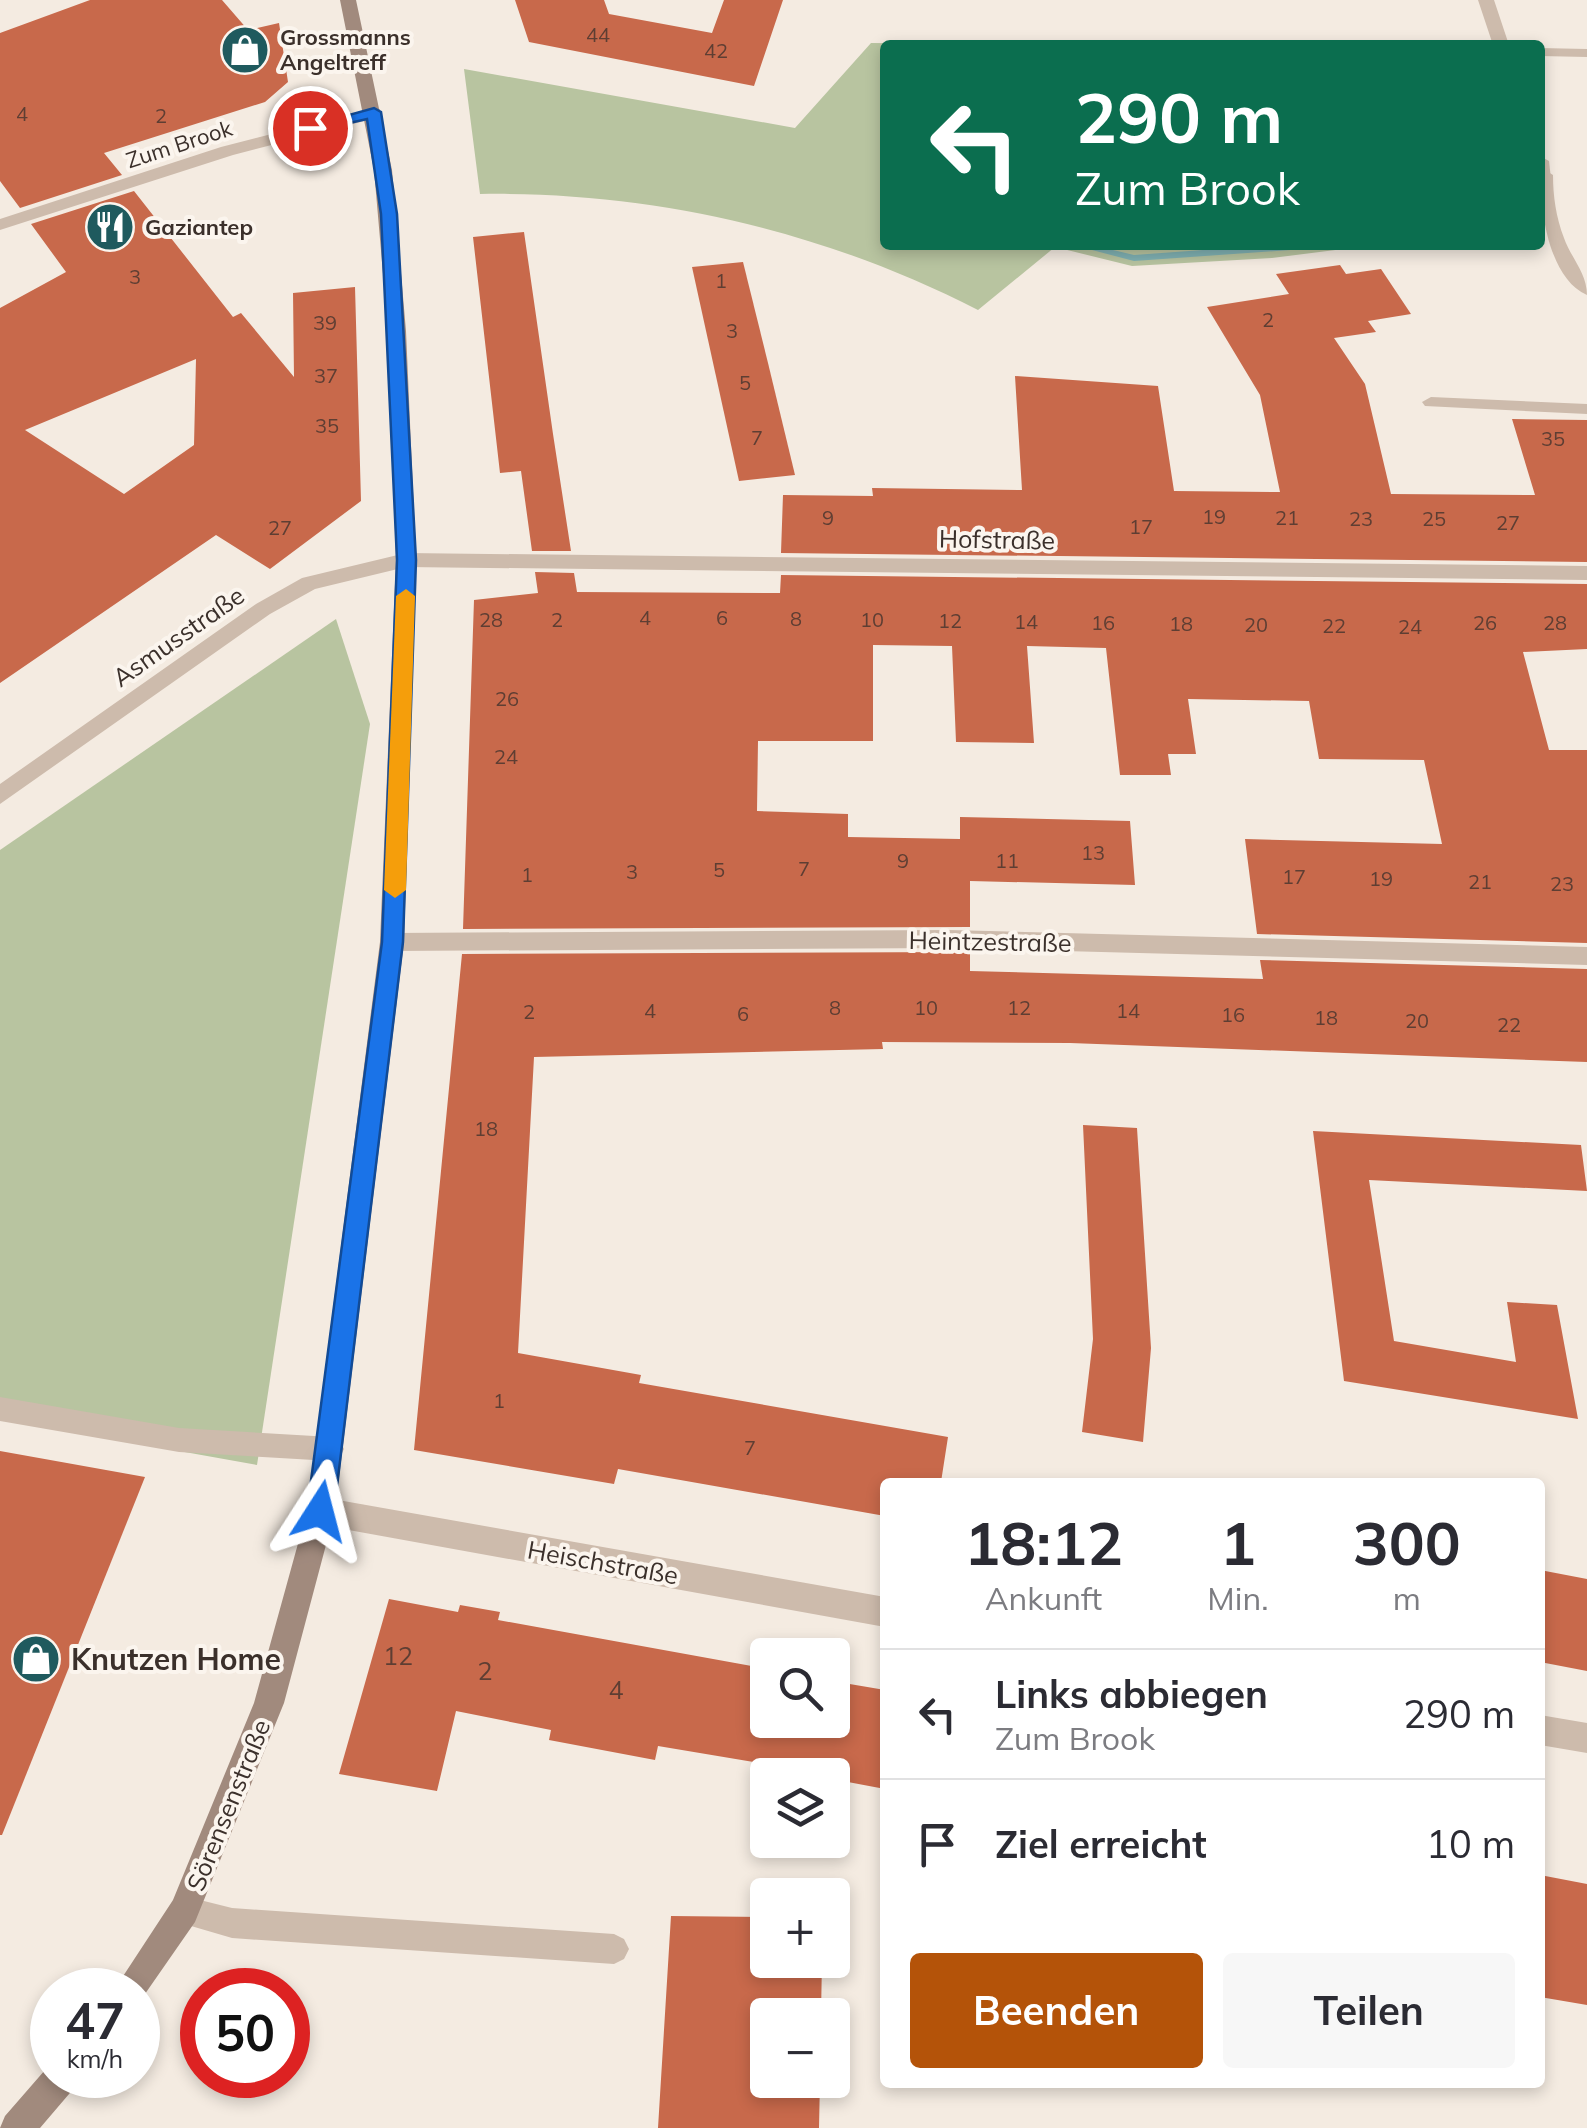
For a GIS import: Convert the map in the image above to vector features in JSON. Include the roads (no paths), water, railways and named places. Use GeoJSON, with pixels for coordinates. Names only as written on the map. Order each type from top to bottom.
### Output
{"type":"FeatureCollection","features":[{"type":"Feature","properties":{"kind":"main road","name":"Sörensenstraße"},"geometry":{"type":"LineString","coordinates":[[146,1968],[184,1911],[269,1703],[320,1511],[331,1449],[392,942],[406,560],[389,214],[374,112],[348,0]]}},
{"type":"Feature","properties":{"kind":"main road"},"geometry":{"type":"LineString","coordinates":[[29,2121],[46,2098]]}},
{"type":"Feature","properties":{"kind":"street"},"geometry":{"type":"LineString","coordinates":[[1486,0],[1499,40]]}},
{"type":"Feature","properties":{"kind":"street","name":"Zum Brook"},"geometry":{"type":"LineString","coordinates":[[0,225],[227,152],[374,112]]}},
{"type":"Feature","properties":{"kind":"street","name":"Hofstraße"},"geometry":{"type":"LineString","coordinates":[[406,560],[1587,573]]}},
{"type":"Feature","properties":{"kind":"street","name":"Asmusstraße"},"geometry":{"type":"LineString","coordinates":[[0,796],[263,609],[309,583],[406,560]]}},
{"type":"Feature","properties":{"kind":"street","name":"Heintzestraße"},"geometry":{"type":"LineString","coordinates":[[392,942],[949,939],[1587,956]]}},
{"type":"Feature","properties":{"kind":"street","name":"Heischstraße"},"geometry":{"type":"LineString","coordinates":[[320,1511],[880,1611]]}},
{"type":"Feature","properties":{"kind":"street"},"geometry":{"type":"LineString","coordinates":[[1545,1731],[1587,1738]]}},
{"type":"Feature","properties":{"kind":"lane"},"geometry":{"type":"LineString","coordinates":[[1545,52],[1587,53]]}},
{"type":"Feature","properties":{"kind":"lane"},"geometry":{"type":"LineString","coordinates":[[1545,202],[1566,267],[1587,290]]}},
{"type":"Feature","properties":{"kind":"lane"},"geometry":{"type":"LineString","coordinates":[[1431,402],[1587,409]]}},
{"type":"Feature","properties":{"kind":"lane"},"geometry":{"type":"LineString","coordinates":[[0,1409],[179,1440],[331,1449]]}},
{"type":"Feature","properties":{"kind":"lane"},"geometry":{"type":"LineString","coordinates":[[184,1911],[232,1923],[614,1949]]}},
{"type":"Feature","properties":{"kind":"waterway"},"geometry":{"type":"LineString","coordinates":[[1100,250],[1134,258],[1247,250]]}},
{"type":"Feature","properties":{"kind":"place","name":"Grossmanns Angeltreff"},"geometry":{"type":"Point","coordinates":[245,50]}},
{"type":"Feature","properties":{"kind":"place","name":"Gaziantep"},"geometry":{"type":"Point","coordinates":[110,227]}},
{"type":"Feature","properties":{"kind":"place","name":"Knutzen Home"},"geometry":{"type":"Point","coordinates":[36,1659]}}]}
